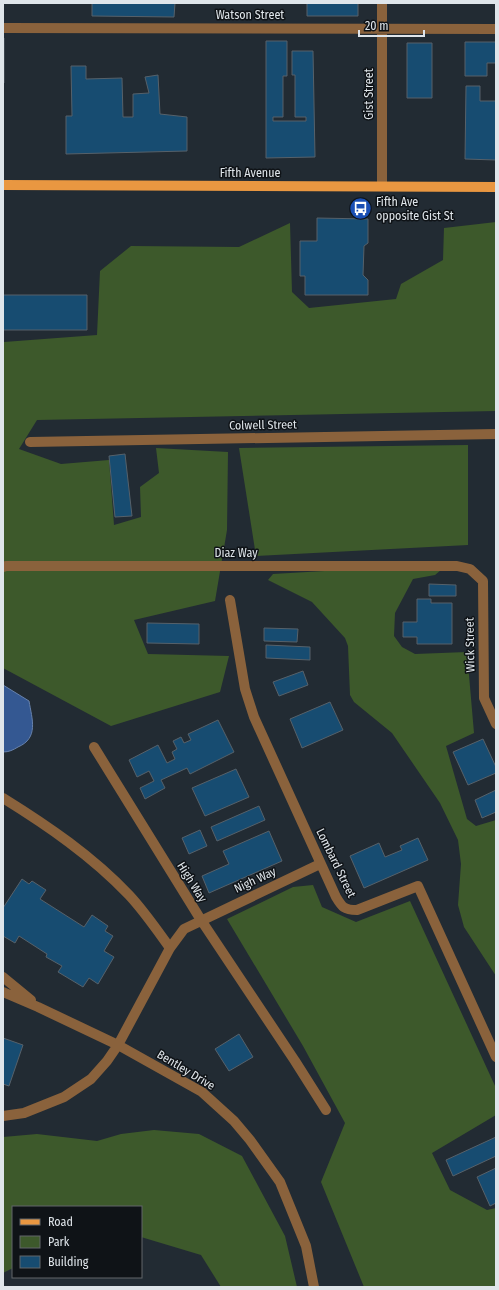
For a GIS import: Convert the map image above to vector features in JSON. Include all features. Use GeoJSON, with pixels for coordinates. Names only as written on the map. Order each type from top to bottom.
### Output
{"type":"FeatureCollection","features":[{"type":"Feature","properties":{"kind":"main road","name":"Fifth Avenue"},"geometry":{"type":"LineString","coordinates":[[3,185],[496,187]]}},
{"type":"Feature","properties":{"kind":"street","name":"Gist Street"},"geometry":{"type":"LineString","coordinates":[[382,3],[382,186]]}},
{"type":"Feature","properties":{"kind":"street","name":"Watson Street"},"geometry":{"type":"LineString","coordinates":[[3,28],[382,28],[496,30]]}},
{"type":"Feature","properties":{"kind":"street","name":"Colwell Street"},"geometry":{"type":"LineString","coordinates":[[30,442],[496,434]]}},
{"type":"Feature","properties":{"kind":"street","name":"Diaz Way"},"geometry":{"type":"LineString","coordinates":[[3,567],[456,566],[470,569]]}},
{"type":"Feature","properties":{"kind":"street","name":"Wick Street"},"geometry":{"type":"LineString","coordinates":[[470,569],[483,581],[484,698],[496,724]]}},
{"type":"Feature","properties":{"kind":"street","name":"Lombard Street"},"geometry":{"type":"LineString","coordinates":[[230,600],[245,689],[254,717],[320,864],[341,906],[348,910],[356,910],[418,886],[496,1057]]}},
{"type":"Feature","properties":{"kind":"street","name":"High Way"},"geometry":{"type":"LineString","coordinates":[[3,1116],[24,1113],[64,1097],[91,1079],[107,1061],[118,1045],[170,948],[184,929],[200,920],[94,747]]}},
{"type":"Feature","properties":{"kind":"street"},"geometry":{"type":"LineString","coordinates":[[3,798],[44,824],[98,865],[130,896],[170,948]]}},
{"type":"Feature","properties":{"kind":"street","name":"Nigh Way"},"geometry":{"type":"LineString","coordinates":[[200,920],[320,864]]}},
{"type":"Feature","properties":{"kind":"street"},"geometry":{"type":"LineString","coordinates":[[200,920],[295,1061],[326,1110]]}},
{"type":"Feature","properties":{"kind":"street","name":"Bentley Drive"},"geometry":{"type":"LineString","coordinates":[[3,978],[38,1007]]}},
{"type":"Feature","properties":{"kind":"street","name":"Bentley Drive"},"geometry":{"type":"LineString","coordinates":[[3,992],[118,1045],[202,1092],[234,1121],[250,1140],[280,1182],[306,1246],[314,1287]]}},
{"type":"Feature","properties":{"kind":"green space"},"geometry":{"type":"Polygon","coordinates":[[[496,222],[496,411],[37,420],[19,449],[61,464],[109,460],[114,525],[141,517],[140,487],[159,473],[156,448],[228,452],[227,530],[215,601],[134,620],[148,654],[229,656],[220,692],[111,726],[3,668],[4,342],[97,335],[100,271],[131,246],[239,247],[290,223],[292,292],[309,308],[396,299],[401,284],[443,260],[444,228],[496,222]]]}},
{"type":"Feature","properties":{"kind":"green space"},"geometry":{"type":"Polygon","coordinates":[[[468,445],[468,545],[256,556],[239,448],[468,445]]]}},
{"type":"Feature","properties":{"kind":"green space"},"geometry":{"type":"Polygon","coordinates":[[[427,565],[441,570],[435,575],[413,579],[395,613],[394,636],[402,647],[415,654],[467,652],[474,733],[446,746],[467,819],[476,826],[496,820],[496,976],[464,927],[458,905],[461,864],[458,840],[440,803],[392,733],[354,702],[350,695],[348,646],[345,638],[312,602],[268,580],[273,574],[427,565]]]}},
{"type":"Feature","properties":{"kind":"green space"},"geometry":{"type":"Polygon","coordinates":[[[313,885],[322,907],[356,922],[410,901],[496,1088],[496,1115],[432,1153],[450,1190],[487,1210],[496,1208],[496,1287],[364,1287],[321,1182],[345,1123],[303,1046],[227,919],[293,887],[313,885]]]}},
{"type":"Feature","properties":{"kind":"green space"},"geometry":{"type":"Polygon","coordinates":[[[154,1130],[199,1134],[242,1156],[285,1236],[297,1287],[221,1287],[201,1255],[142,1237],[142,1206],[12,1206],[12,1268],[3,1273],[3,1137],[37,1134],[97,1141],[121,1134],[154,1130]]]}},
{"type":"Feature","properties":{"kind":"water"},"geometry":{"type":"Polygon","coordinates":[[[3,685],[29,701],[32,721],[32,733],[29,739],[25,743],[7,752],[3,752],[3,685]]]}},
{"type":"Feature","properties":{"kind":"building"},"geometry":{"type":"Polygon","coordinates":[[[92,3],[175,3],[174,17],[92,16],[92,3]]]}},
{"type":"Feature","properties":{"kind":"building"},"geometry":{"type":"Polygon","coordinates":[[[307,3],[358,3],[358,16],[307,16],[307,3]]]}},
{"type":"Feature","properties":{"kind":"building"},"geometry":{"type":"Polygon","coordinates":[[[4,38],[4,83],[3,83],[4,38]]]}},
{"type":"Feature","properties":{"kind":"building"},"geometry":{"type":"Polygon","coordinates":[[[266,41],[287,41],[287,76],[283,76],[283,117],[273,117],[273,121],[306,121],[306,117],[295,117],[295,75],[292,75],[292,51],[313,51],[315,157],[266,158],[266,41]]]}},
{"type":"Feature","properties":{"kind":"building"},"geometry":{"type":"Polygon","coordinates":[[[465,42],[496,42],[496,63],[487,63],[487,76],[465,76],[465,42]]]}},
{"type":"Feature","properties":{"kind":"building"},"geometry":{"type":"Polygon","coordinates":[[[407,43],[432,43],[432,98],[407,98],[407,43]]]}},
{"type":"Feature","properties":{"kind":"building"},"geometry":{"type":"Polygon","coordinates":[[[71,66],[86,66],[86,79],[122,78],[123,117],[133,117],[133,94],[149,93],[145,77],[158,75],[160,114],[187,117],[187,151],[66,154],[66,116],[72,116],[71,66]]]}},
{"type":"Feature","properties":{"kind":"building"},"geometry":{"type":"Polygon","coordinates":[[[466,86],[480,86],[480,101],[496,101],[496,160],[465,159],[466,86]]]}},
{"type":"Feature","properties":{"kind":"building"},"geometry":{"type":"Polygon","coordinates":[[[317,218],[368,219],[368,243],[364,246],[363,275],[368,280],[368,295],[305,295],[305,276],[300,276],[300,241],[317,241],[317,218]]]}},
{"type":"Feature","properties":{"kind":"building"},"geometry":{"type":"Polygon","coordinates":[[[3,295],[87,295],[87,330],[3,330],[3,295]]]}},
{"type":"Feature","properties":{"kind":"building"},"geometry":{"type":"Polygon","coordinates":[[[125,454],[132,516],[115,517],[109,456],[125,454]]]}},
{"type":"Feature","properties":{"kind":"building"},"geometry":{"type":"Polygon","coordinates":[[[429,584],[456,585],[456,596],[429,596],[429,584]]]}},
{"type":"Feature","properties":{"kind":"building"},"geometry":{"type":"Polygon","coordinates":[[[417,599],[431,599],[431,603],[452,603],[452,644],[417,644],[417,637],[403,637],[403,622],[417,622],[417,599]]]}},
{"type":"Feature","properties":{"kind":"building"},"geometry":{"type":"Polygon","coordinates":[[[147,623],[199,624],[199,644],[147,643],[147,623]]]}},
{"type":"Feature","properties":{"kind":"building"},"geometry":{"type":"Polygon","coordinates":[[[264,628],[298,629],[297,642],[264,641],[264,628]]]}},
{"type":"Feature","properties":{"kind":"building"},"geometry":{"type":"Polygon","coordinates":[[[266,645],[310,647],[310,660],[266,658],[266,645]]]}},
{"type":"Feature","properties":{"kind":"building"},"geometry":{"type":"Polygon","coordinates":[[[303,671],[308,685],[279,696],[273,682],[303,671]]]}},
{"type":"Feature","properties":{"kind":"building"},"geometry":{"type":"Polygon","coordinates":[[[330,702],[343,730],[302,748],[290,719],[330,702]]]}},
{"type":"Feature","properties":{"kind":"building"},"geometry":{"type":"Polygon","coordinates":[[[218,720],[234,752],[190,774],[187,768],[161,780],[165,788],[145,799],[140,788],[154,781],[149,771],[137,777],[129,760],[158,745],[167,763],[175,759],[172,752],[177,749],[173,741],[181,737],[184,743],[191,740],[188,734],[218,720]]]}},
{"type":"Feature","properties":{"kind":"building"},"geometry":{"type":"Polygon","coordinates":[[[483,739],[496,767],[496,773],[468,785],[453,752],[483,739]]]}},
{"type":"Feature","properties":{"kind":"building"},"geometry":{"type":"Polygon","coordinates":[[[236,769],[249,797],[205,816],[192,788],[236,769]]]}},
{"type":"Feature","properties":{"kind":"building"},"geometry":{"type":"Polygon","coordinates":[[[496,790],[496,812],[482,818],[475,800],[496,790]]]}},
{"type":"Feature","properties":{"kind":"building"},"geometry":{"type":"Polygon","coordinates":[[[259,806],[265,820],[217,841],[211,827],[259,806]]]}},
{"type":"Feature","properties":{"kind":"building"},"geometry":{"type":"Polygon","coordinates":[[[200,830],[207,846],[189,854],[182,838],[200,830]]]}},
{"type":"Feature","properties":{"kind":"building"},"geometry":{"type":"Polygon","coordinates":[[[269,831],[282,861],[209,893],[202,876],[229,864],[223,851],[269,831]]]}},
{"type":"Feature","properties":{"kind":"building"},"geometry":{"type":"Polygon","coordinates":[[[418,838],[428,860],[364,888],[350,856],[379,843],[385,857],[402,850],[400,846],[418,838]]]}},
{"type":"Feature","properties":{"kind":"building"},"geometry":{"type":"Polygon","coordinates":[[[22,879],[29,884],[32,881],[46,890],[40,899],[84,927],[92,915],[108,926],[105,931],[113,936],[104,951],[114,957],[98,984],[89,978],[83,987],[58,972],[62,966],[46,957],[47,954],[19,936],[15,943],[3,936],[3,908],[22,879]]]}},
{"type":"Feature","properties":{"kind":"building"},"geometry":{"type":"Polygon","coordinates":[[[239,1034],[253,1057],[229,1071],[215,1049],[239,1034]]]}},
{"type":"Feature","properties":{"kind":"building"},"geometry":{"type":"Polygon","coordinates":[[[3,1038],[23,1045],[9,1086],[3,1084],[3,1038]]]}},
{"type":"Feature","properties":{"kind":"building"},"geometry":{"type":"Polygon","coordinates":[[[496,1137],[496,1156],[453,1176],[446,1160],[496,1137]]]}},
{"type":"Feature","properties":{"kind":"building"},"geometry":{"type":"Polygon","coordinates":[[[496,1168],[496,1203],[490,1206],[477,1177],[496,1168]]]}},
{"type":"Feature","properties":{"kind":"place","name":"Fifth Ave opposite Gist St"},"geometry":{"type":"Point","coordinates":[361,209]}}]}
